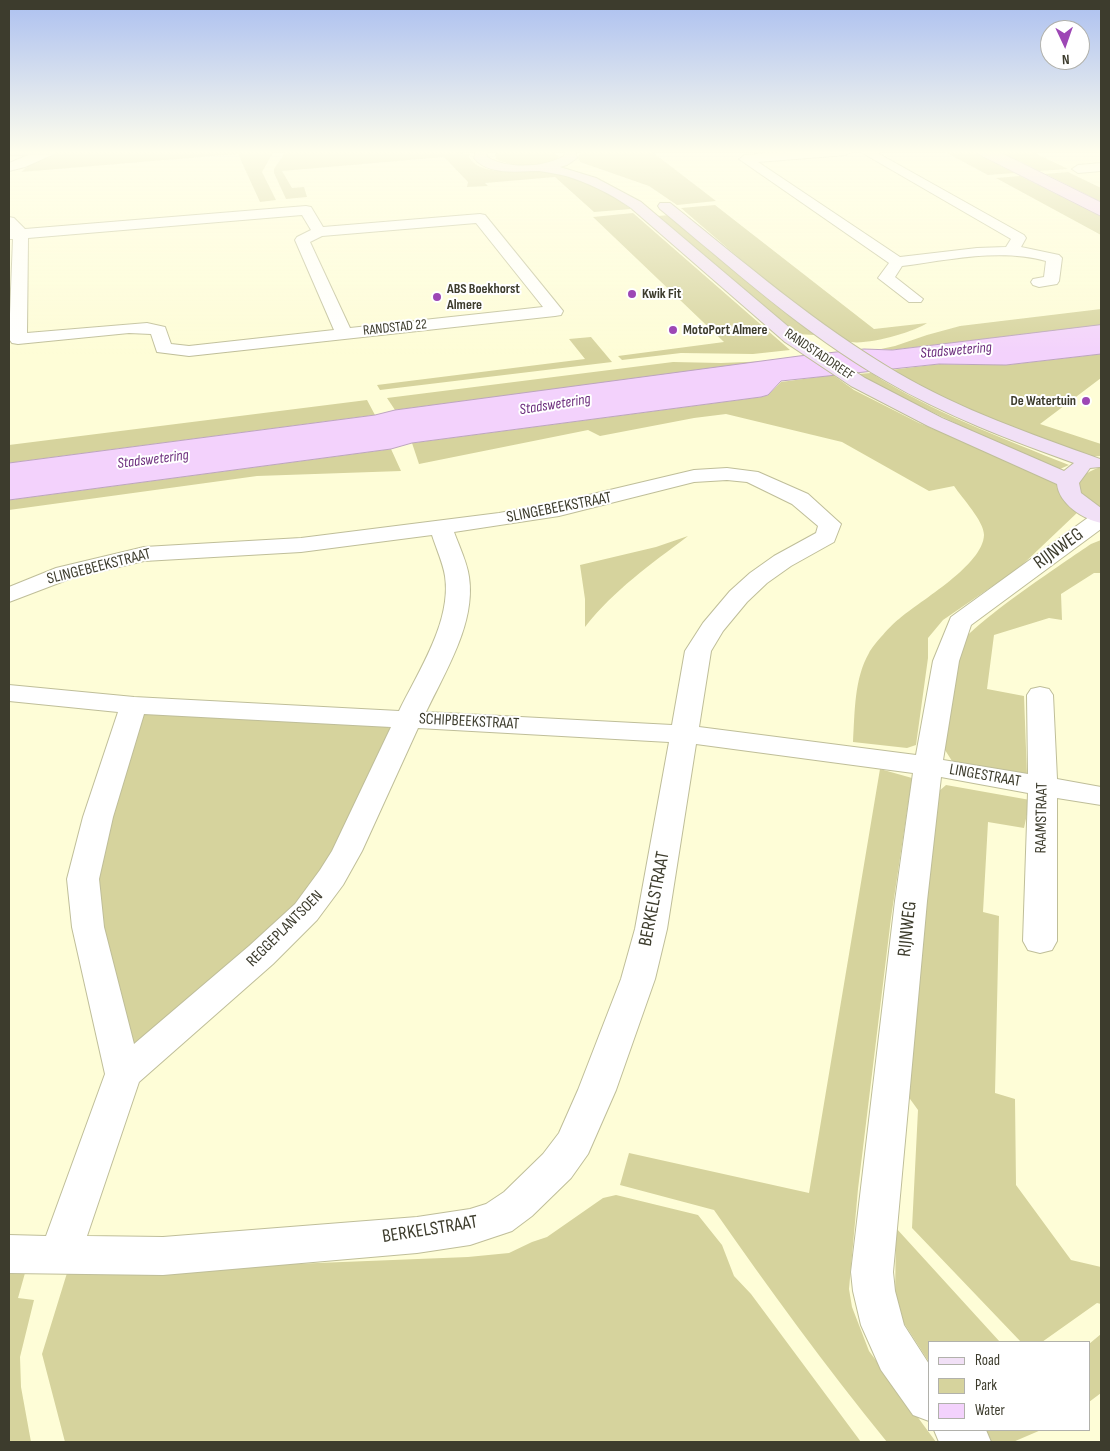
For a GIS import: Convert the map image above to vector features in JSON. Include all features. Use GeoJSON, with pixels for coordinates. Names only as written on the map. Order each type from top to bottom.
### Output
{"type":"FeatureCollection","features":[{"type":"Feature","properties":{"kind":"main road","name":"RANDSTADDREEF"},"geometry":{"type":"LineString","coordinates":[[651,219],[791,338],[858,382],[935,422],[1067,480]]}},
{"type":"Feature","properties":{"kind":"main road","name":"RANDSTADDREEF"},"geometry":{"type":"LineString","coordinates":[[681,219],[824,333],[892,377],[988,425],[1097,463]]}},
{"type":"Feature","properties":{"kind":"main road"},"geometry":{"type":"LineString","coordinates":[[1097,463],[1072,473],[1067,480],[1068,489],[1074,499],[1101,518]]}},
{"type":"Feature","properties":{"kind":"street"},"geometry":{"type":"LineString","coordinates":[[9,221],[15,234],[200,219]]}},
{"type":"Feature","properties":{"kind":"street"},"geometry":{"type":"LineString","coordinates":[[311,219],[319,232]]}},
{"type":"Feature","properties":{"kind":"street","name":"RANDSTAD 22"},"geometry":{"type":"LineString","coordinates":[[344,333],[302,240],[319,232],[472,219]]}},
{"type":"Feature","properties":{"kind":"street","name":"RANDSTAD 22"},"geometry":{"type":"LineString","coordinates":[[15,234],[14,339],[147,328],[159,331],[163,348],[190,351],[555,311],[481,219]]}},
{"type":"Feature","properties":{"kind":"street"},"geometry":{"type":"LineString","coordinates":[[834,219],[898,262],[1012,250],[1042,253],[1054,258],[1051,281],[1040,282]]}},
{"type":"Feature","properties":{"kind":"street"},"geometry":{"type":"LineString","coordinates":[[985,219],[1019,238],[1012,250]]}},
{"type":"Feature","properties":{"kind":"street"},"geometry":{"type":"LineString","coordinates":[[898,262],[886,278],[914,299]]}},
{"type":"Feature","properties":{"kind":"street","name":"SLINGEBEEKSTRAAT"},"geometry":{"type":"LineString","coordinates":[[9,595],[64,573],[144,554],[301,545],[441,528],[559,509],[694,476],[727,474],[751,476],[800,499],[830,524],[826,537],[770,569],[752,582],[704,640],[698,651],[684,734]]}},
{"type":"Feature","properties":{"kind":"street","name":"RIJNWEG"},"geometry":{"type":"LineString","coordinates":[[928,1398],[896,1355],[885,1336],[876,1309],[872,1272],[909,918],[928,766],[946,661],[960,622],[1101,518]]}},
{"type":"Feature","properties":{"kind":"street","name":"REGGEPLANTSOEN"},"geometry":{"type":"LineString","coordinates":[[60,1255],[123,1074],[255,960],[306,912],[320,895],[347,851],[384,769],[411,718],[450,635],[454,615],[457,576],[441,528]]}},
{"type":"Feature","properties":{"kind":"street","name":"SCHIPBEEKSTRAAT"},"geometry":{"type":"LineString","coordinates":[[9,693],[134,705],[411,718],[684,734],[928,766]]}},
{"type":"Feature","properties":{"kind":"street","name":"RAAMSTRAAT"},"geometry":{"type":"LineString","coordinates":[[1040,695],[1043,786],[1040,941]]}},
{"type":"Feature","properties":{"kind":"street"},"geometry":{"type":"LineString","coordinates":[[123,1074],[88,927],[83,879],[116,753],[134,705]]}},
{"type":"Feature","properties":{"kind":"street","name":"BERKELSTRAAT"},"geometry":{"type":"LineString","coordinates":[[9,1254],[172,1255],[417,1235],[470,1227],[498,1218],[518,1204],[557,1166],[574,1143],[597,1090],[632,995],[651,929],[684,734]]}},
{"type":"Feature","properties":{"kind":"street","name":"LINGESTRAAT"},"geometry":{"type":"LineString","coordinates":[[928,766],[1101,796]]}},
{"type":"Feature","properties":{"kind":"street"},"geometry":{"type":"LineString","coordinates":[[958,1431],[968,1442]]}},
{"type":"Feature","properties":{"kind":"green space"},"geometry":{"type":"Polygon","coordinates":[[[595,219],[640,219],[790,350],[753,354],[681,353],[622,360],[618,356],[724,342],[595,219]]]}},
{"type":"Feature","properties":{"kind":"green space"},"geometry":{"type":"Polygon","coordinates":[[[660,219],[676,219],[814,333],[814,335],[797,334],[660,219]]]}},
{"type":"Feature","properties":{"kind":"green space"},"geometry":{"type":"Polygon","coordinates":[[[693,219],[733,219],[874,329],[927,323],[900,334],[876,340],[864,342],[847,341],[835,334],[764,279],[693,219]]]}},
{"type":"Feature","properties":{"kind":"green space"},"geometry":{"type":"Polygon","coordinates":[[[1071,219],[1101,219],[1101,235],[1071,219]]]}},
{"type":"Feature","properties":{"kind":"green space"},"geometry":{"type":"Polygon","coordinates":[[[1101,309],[1101,325],[892,350],[881,349],[960,326],[1101,309]]]}},
{"type":"Feature","properties":{"kind":"green space"},"geometry":{"type":"Polygon","coordinates":[[[591,337],[612,362],[380,390],[377,385],[585,359],[569,339],[591,337]]]}},
{"type":"Feature","properties":{"kind":"green space"},"geometry":{"type":"Polygon","coordinates":[[[1101,354],[1101,378],[1040,424],[1101,444],[1101,456],[1087,457],[1008,428],[933,393],[891,370],[939,364],[1006,365],[1101,354]]]}},
{"type":"Feature","properties":{"kind":"green space"},"geometry":{"type":"Polygon","coordinates":[[[771,361],[395,410],[387,398],[673,362],[771,361]]]}},
{"type":"Feature","properties":{"kind":"green space"},"geometry":{"type":"Polygon","coordinates":[[[871,373],[943,412],[1069,465],[1060,469],[1034,458],[983,436],[858,374],[871,373]]]}},
{"type":"Feature","properties":{"kind":"green space"},"geometry":{"type":"Polygon","coordinates":[[[833,375],[854,390],[919,423],[1053,479],[1079,511],[1019,568],[943,620],[928,638],[928,658],[916,745],[907,748],[853,742],[858,685],[864,663],[874,645],[899,619],[962,570],[981,546],[984,535],[983,529],[972,510],[954,486],[929,491],[842,442],[726,414],[694,418],[600,436],[588,430],[419,464],[412,443],[761,397],[768,395],[781,382],[833,375]]]}},
{"type":"Feature","properties":{"kind":"green space"},"geometry":{"type":"Polygon","coordinates":[[[367,400],[375,415],[9,463],[9,445],[367,400]]]}},
{"type":"Feature","properties":{"kind":"green space"},"geometry":{"type":"Polygon","coordinates":[[[391,449],[401,471],[257,476],[9,510],[9,500],[391,449]]]}},
{"type":"Feature","properties":{"kind":"green space"},"geometry":{"type":"Polygon","coordinates":[[[1101,467],[1101,509],[1085,498],[1080,493],[1078,487],[1079,481],[1083,476],[1101,467]]]}},
{"type":"Feature","properties":{"kind":"green space"},"geometry":{"type":"Polygon","coordinates":[[[688,536],[621,589],[596,613],[585,627],[585,599],[580,565],[656,547],[688,536]]]}},
{"type":"Feature","properties":{"kind":"green space"},"geometry":{"type":"Polygon","coordinates":[[[1101,540],[1101,573],[1094,573],[1061,594],[1062,620],[1049,618],[994,635],[987,689],[1024,696],[1027,776],[952,761],[945,750],[948,711],[956,659],[959,647],[965,638],[998,610],[1041,578],[1091,544],[1101,540]]]}},
{"type":"Feature","properties":{"kind":"green space"},"geometry":{"type":"Polygon","coordinates":[[[154,710],[386,726],[392,730],[307,902],[132,1050],[109,955],[101,908],[99,876],[104,837],[141,715],[154,710]]]}},
{"type":"Feature","properties":{"kind":"green space"},"geometry":{"type":"Polygon","coordinates":[[[880,769],[912,778],[891,918],[858,1189],[849,1289],[852,1307],[869,1351],[936,1442],[887,1442],[798,1328],[714,1210],[620,1185],[629,1153],[809,1193],[880,769]]]}},
{"type":"Feature","properties":{"kind":"green space"},"geometry":{"type":"Polygon","coordinates":[[[946,785],[1030,800],[1024,828],[988,822],[983,912],[999,916],[995,1093],[1015,1099],[1016,1185],[1071,1260],[1101,1267],[1101,1304],[1097,1303],[1043,1341],[1020,1341],[912,1228],[918,1110],[905,1092],[938,792],[946,785]]]}},
{"type":"Feature","properties":{"kind":"green space"},"geometry":{"type":"Polygon","coordinates":[[[616,1195],[698,1215],[722,1245],[734,1276],[751,1294],[861,1442],[65,1442],[42,1354],[67,1273],[468,1257],[509,1253],[547,1237],[603,1198],[616,1195]]]}},
{"type":"Feature","properties":{"kind":"green space"},"geometry":{"type":"Polygon","coordinates":[[[896,1228],[999,1341],[928,1341],[928,1360],[900,1317],[895,1300],[896,1228]]]}},
{"type":"Feature","properties":{"kind":"green space"},"geometry":{"type":"Polygon","coordinates":[[[25,1273],[18,1298],[34,1300],[20,1357],[21,1387],[31,1442],[9,1442],[9,1274],[25,1273]]]}},
{"type":"Feature","properties":{"kind":"green space"},"geometry":{"type":"Polygon","coordinates":[[[1101,1334],[1101,1393],[1090,1401],[1090,1343],[1101,1334]]]}},
{"type":"Feature","properties":{"kind":"green space"},"geometry":{"type":"Polygon","coordinates":[[[975,1431],[1039,1431],[1013,1442],[984,1442],[975,1431]]]}},
{"type":"Feature","properties":{"kind":"water","name":"Stadswetering"},"geometry":{"type":"Polygon","coordinates":[[[1101,325],[1101,354],[1006,365],[939,364],[781,381],[768,395],[761,397],[412,443],[391,449],[9,500],[9,463],[375,415],[395,410],[799,356],[864,349],[892,350],[1101,325]]]}},
{"type":"Feature","properties":{"kind":"place","name":"Kwik Fit"},"geometry":{"type":"Point","coordinates":[632,294]}},
{"type":"Feature","properties":{"kind":"place","name":"ABS Boekhorst Almere"},"geometry":{"type":"Point","coordinates":[437,297]}},
{"type":"Feature","properties":{"kind":"place","name":"MotoPort Almere"},"geometry":{"type":"Point","coordinates":[673,330]}},
{"type":"Feature","properties":{"kind":"place","name":"De Watertuin"},"geometry":{"type":"Point","coordinates":[1086,401]}}]}
